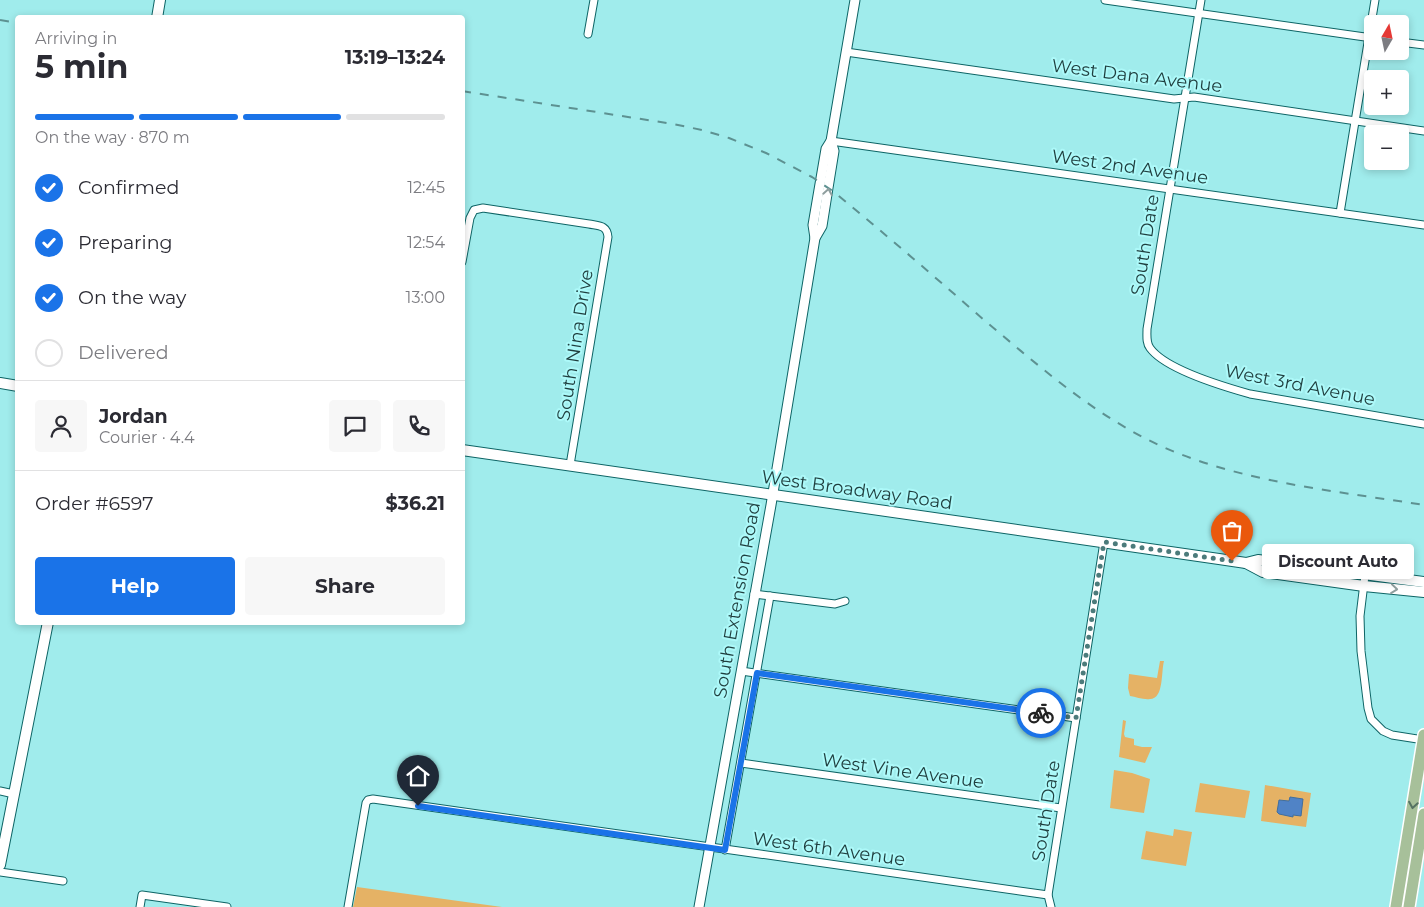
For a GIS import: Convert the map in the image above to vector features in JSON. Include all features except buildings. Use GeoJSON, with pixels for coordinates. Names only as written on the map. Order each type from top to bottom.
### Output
{"type":"FeatureCollection","features":[{"type":"Feature","properties":{"kind":"main road"},"geometry":{"type":"LineString","coordinates":[[158,15],[160,0]]}},
{"type":"Feature","properties":{"kind":"main road"},"geometry":{"type":"LineString","coordinates":[[0,383],[15,386]]}},
{"type":"Feature","properties":{"kind":"main road","name":"West Broadway Road"},"geometry":{"type":"LineString","coordinates":[[465,450],[1246,563],[1263,572],[1424,592]]}},
{"type":"Feature","properties":{"kind":"main road","name":"West Broadway Road"},"geometry":{"type":"LineString","coordinates":[[1246,563],[1258,560],[1424,582]]}},
{"type":"Feature","properties":{"kind":"main road"},"geometry":{"type":"LineString","coordinates":[[0,861],[47,625]]}},
{"type":"Feature","properties":{"kind":"main road"},"geometry":{"type":"LineString","coordinates":[[1396,907],[1424,738]]}},
{"type":"Feature","properties":{"kind":"main road"},"geometry":{"type":"LineString","coordinates":[[1409,907],[1424,814]]}},
{"type":"Feature","properties":{"kind":"street"},"geometry":{"type":"LineString","coordinates":[[588,34],[594,0]]}},
{"type":"Feature","properties":{"kind":"street","name":"South Extension Road"},"geometry":{"type":"LineString","coordinates":[[699,907],[815,238],[813,225],[826,149],[831,141],[855,0]]}},
{"type":"Feature","properties":{"kind":"street"},"geometry":{"type":"LineString","coordinates":[[1105,0],[1364,37]]}},
{"type":"Feature","properties":{"kind":"street","name":"South Date"},"geometry":{"type":"LineString","coordinates":[[1149,347],[1146,339],[1147,329],[1201,0]]}},
{"type":"Feature","properties":{"kind":"street"},"geometry":{"type":"LineString","coordinates":[[1373,15],[1375,0]]}},
{"type":"Feature","properties":{"kind":"street"},"geometry":{"type":"LineString","coordinates":[[1409,43],[1424,45]]}},
{"type":"Feature","properties":{"kind":"street","name":"West Dana Avenue"},"geometry":{"type":"LineString","coordinates":[[846,52],[1174,99],[1194,97],[1424,131]]}},
{"type":"Feature","properties":{"kind":"street"},"geometry":{"type":"LineString","coordinates":[[1340,213],[1367,60]]}},
{"type":"Feature","properties":{"kind":"street","name":"West 2nd Avenue"},"geometry":{"type":"LineString","coordinates":[[831,141],[1424,225]]}},
{"type":"Feature","properties":{"kind":"street","name":"South Nina Drive"},"geometry":{"type":"LineString","coordinates":[[465,246],[470,218],[474,210],[483,208],[604,226],[607,230],[608,237],[570,465]]}},
{"type":"Feature","properties":{"kind":"street","name":"West 3rd Avenue"},"geometry":{"type":"LineString","coordinates":[[1149,347],[1158,356],[1172,365],[1230,389],[1424,424]]}},
{"type":"Feature","properties":{"kind":"street","name":"South Date"},"geometry":{"type":"LineString","coordinates":[[1052,907],[1048,895],[1104,542]]}},
{"type":"Feature","properties":{"kind":"street"},"geometry":{"type":"LineString","coordinates":[[1365,575],[1360,616],[1361,651],[1371,719],[1383,732],[1392,735],[1424,738]]}},
{"type":"Feature","properties":{"kind":"street"},"geometry":{"type":"LineString","coordinates":[[754,594],[835,604],[845,601]]}},
{"type":"Feature","properties":{"kind":"street","name":"South Extension Road"},"geometry":{"type":"LineString","coordinates":[[725,850],[770,596]]}},
{"type":"Feature","properties":{"kind":"street"},"geometry":{"type":"LineString","coordinates":[[741,671],[1076,718]]}},
{"type":"Feature","properties":{"kind":"street","name":"West Vine Avenue"},"geometry":{"type":"LineString","coordinates":[[741,763],[1061,808]]}},
{"type":"Feature","properties":{"kind":"street"},"geometry":{"type":"LineString","coordinates":[[0,791],[14,794]]}},
{"type":"Feature","properties":{"kind":"street","name":"West 6th Avenue"},"geometry":{"type":"LineString","coordinates":[[348,907],[368,800],[373,799],[1048,895]]}},
{"type":"Feature","properties":{"kind":"street"},"geometry":{"type":"LineString","coordinates":[[0,872],[63,881]]}},
{"type":"Feature","properties":{"kind":"street"},"geometry":{"type":"LineString","coordinates":[[140,907],[142,895],[227,907]]}},
{"type":"Feature","properties":{"kind":"shaded area"},"geometry":{"type":"Polygon","coordinates":[[[1160,661],[1164,661],[1158,695],[1148,699],[1130,696],[1128,688],[1129,674],[1157,678],[1160,661]]]}},
{"type":"Feature","properties":{"kind":"shaded area"},"geometry":{"type":"Polygon","coordinates":[[[1123,720],[1126,721],[1125,737],[1134,739],[1134,745],[1152,747],[1145,763],[1119,757],[1123,720]]]}},
{"type":"Feature","properties":{"kind":"shaded area"},"geometry":{"type":"Polygon","coordinates":[[[1114,770],[1150,779],[1144,813],[1110,808],[1114,770]]]}},
{"type":"Feature","properties":{"kind":"shaded area"},"geometry":{"type":"Polygon","coordinates":[[[1200,783],[1250,791],[1245,818],[1195,812],[1200,783]]]}},
{"type":"Feature","properties":{"kind":"shaded area"},"geometry":{"type":"Polygon","coordinates":[[[1265,785],[1311,793],[1306,827],[1261,821],[1265,785]]]}},
{"type":"Feature","properties":{"kind":"shaded area"},"geometry":{"type":"Polygon","coordinates":[[[1174,829],[1192,832],[1186,866],[1141,859],[1146,831],[1173,836],[1174,829]]]}},
{"type":"Feature","properties":{"kind":"shaded area"},"geometry":{"type":"Polygon","coordinates":[[[357,887],[502,907],[353,907],[357,887]]]}},
{"type":"Feature","properties":{"kind":"water"},"geometry":{"type":"Polygon","coordinates":[[[1290,797],[1303,799],[1301,816],[1293,815],[1293,817],[1277,812],[1279,800],[1289,801],[1290,797]]]}},
{"type":"Feature","properties":{"kind":"railway"},"geometry":{"type":"LineString","coordinates":[[0,20],[15,22]]}},
{"type":"Feature","properties":{"kind":"railway"},"geometry":{"type":"LineString","coordinates":[[465,91],[673,124],[729,138],[766,153],[812,177],[834,192],[1053,377],[1126,428],[1180,454],[1239,473],[1300,486],[1424,505]]}},
{"type":"Feature","properties":{"kind":"way so far"},"geometry":{"type":"LineString","coordinates":[[1041,713],[1076,718],[1104,542],[1232,561]]}},
{"type":"Feature","properties":{"kind":"place","name":"Discount Auto"},"geometry":{"type":"Point","coordinates":[1232,561]}},
{"type":"Feature","properties":{"kind":"route"},"geometry":{"type":"LineString","coordinates":[[418,806],[725,850],[757,673],[1041,713]]}}]}
